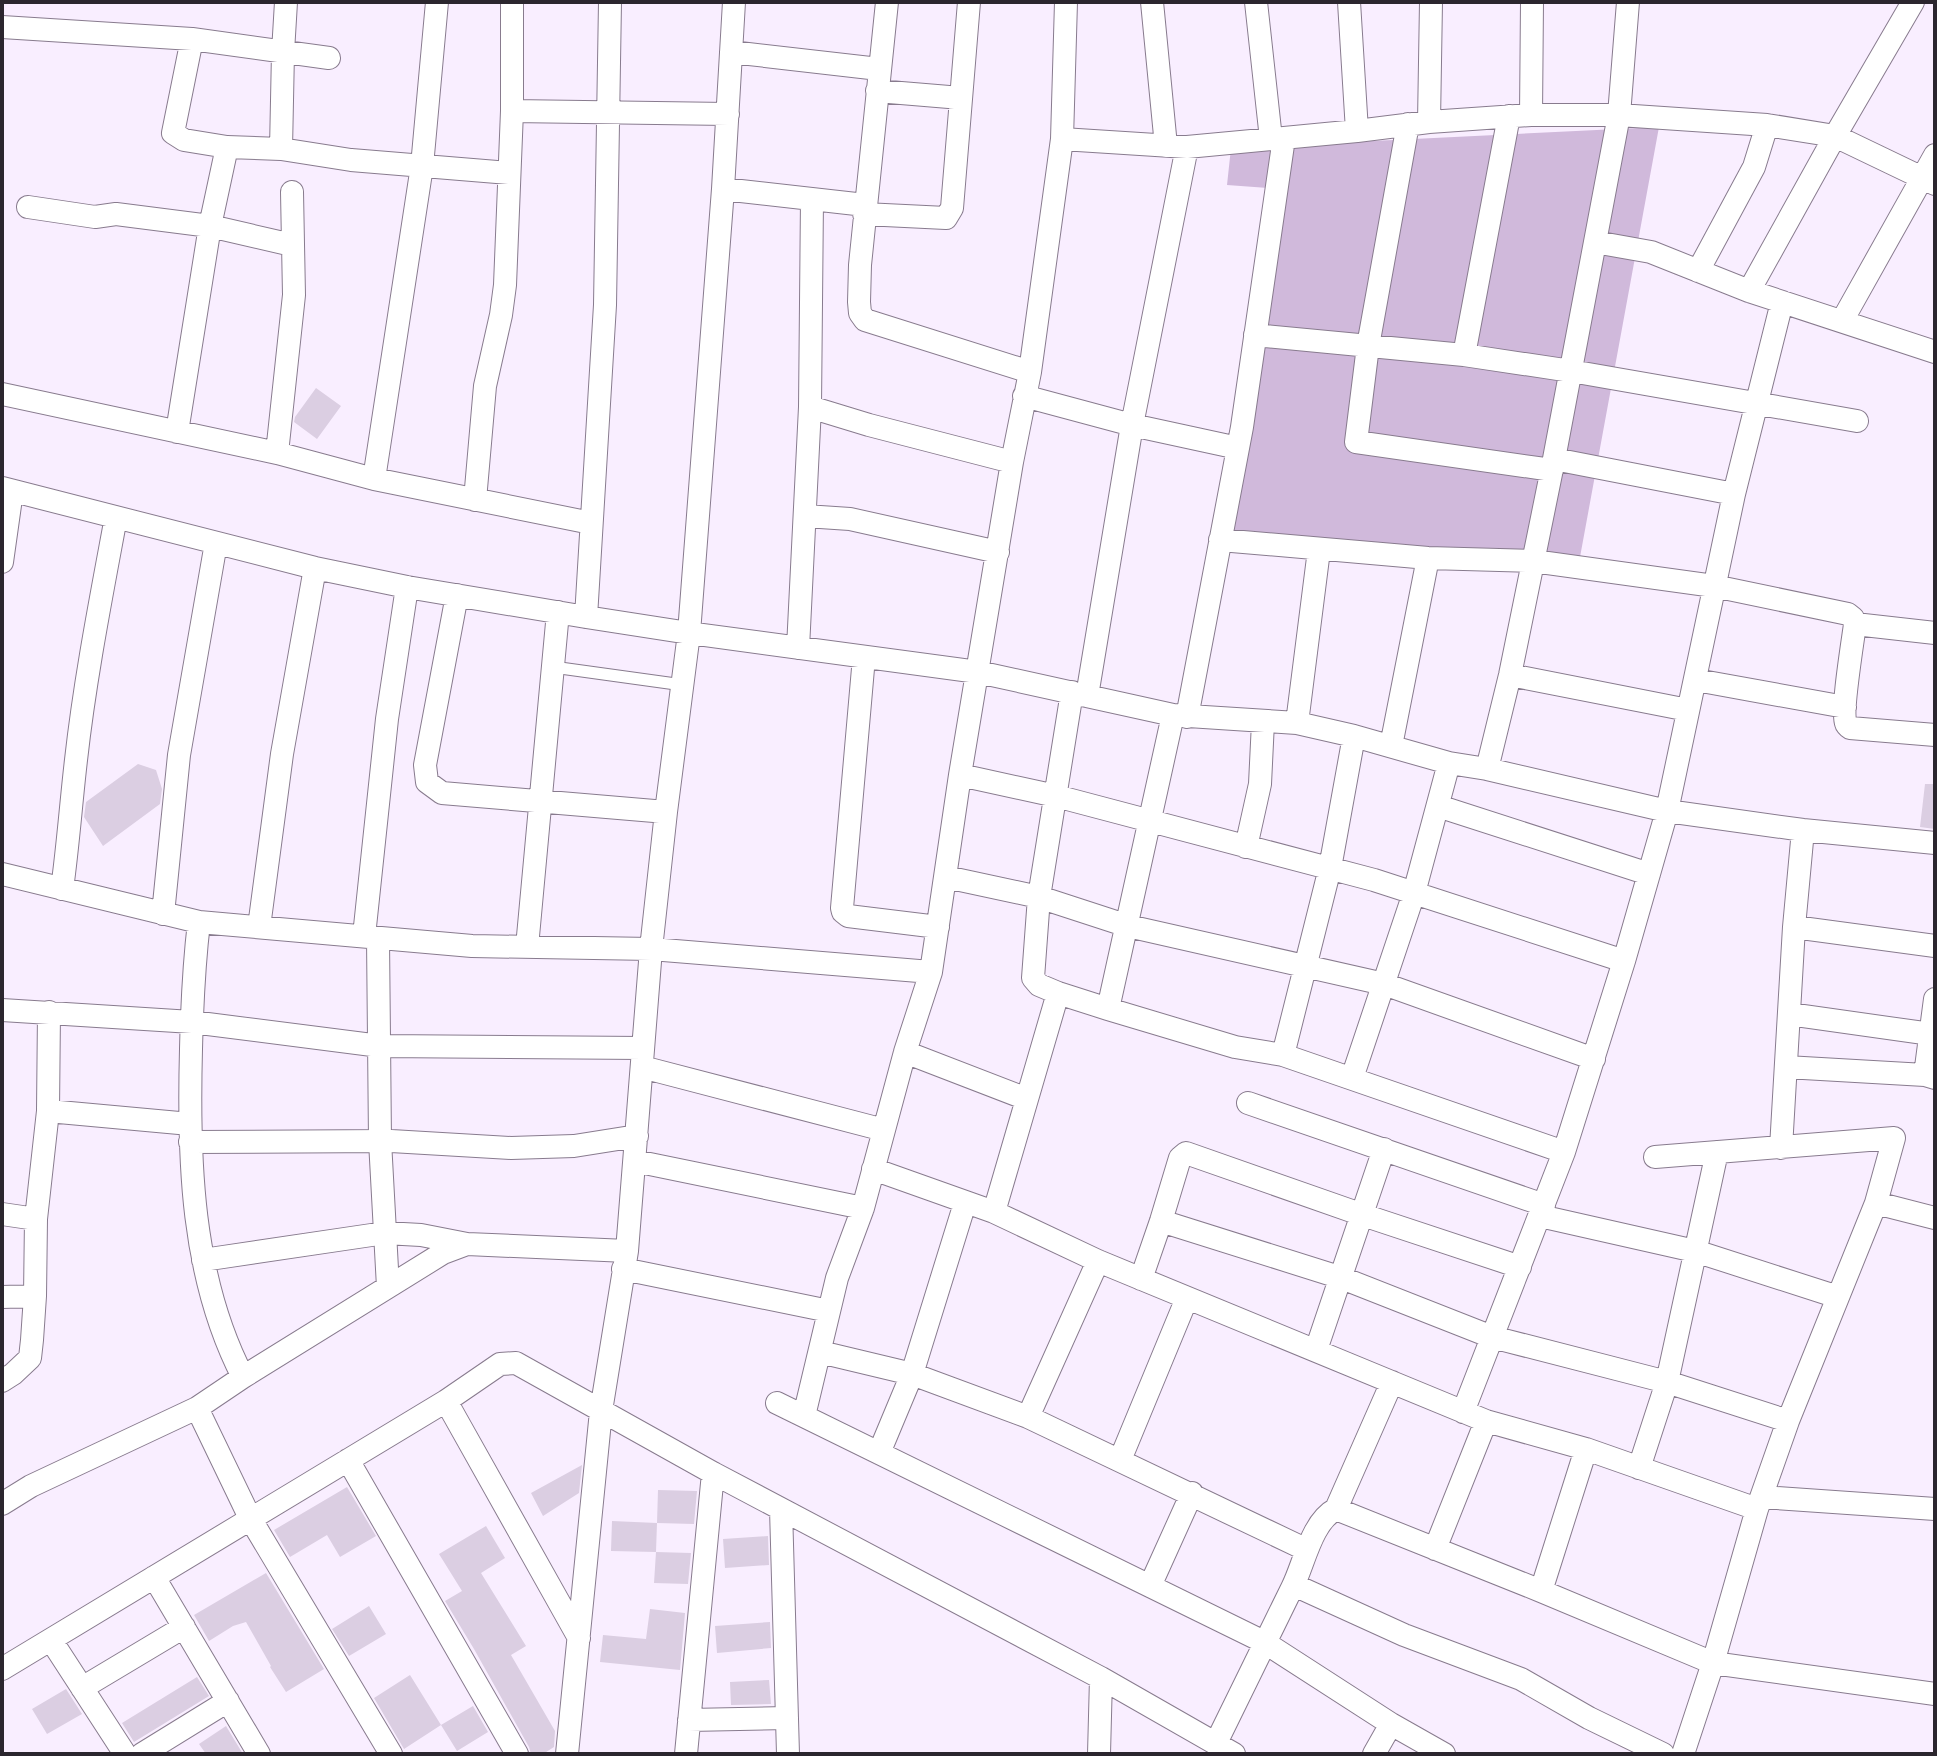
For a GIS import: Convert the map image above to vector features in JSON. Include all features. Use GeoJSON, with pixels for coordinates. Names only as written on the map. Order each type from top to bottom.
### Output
{"type":"FeatureCollection","features":[{"type":"Feature","properties":{"kind":"street"},"geometry":{"type":"LineString","coordinates":[[281,149],[286,2]]}},
{"type":"Feature","properties":{"kind":"street"},"geometry":{"type":"LineString","coordinates":[[374,479],[422,166],[437,2]]}},
{"type":"Feature","properties":{"kind":"street"},"geometry":{"type":"LineString","coordinates":[[475,500],[485,386],[505,285],[512,111],[512,2]]}},
{"type":"Feature","properties":{"kind":"street"},"geometry":{"type":"LineString","coordinates":[[586,617],[605,305],[610,2]]}},
{"type":"Feature","properties":{"kind":"street"},"geometry":{"type":"LineString","coordinates":[[567,1754],[601,1411],[625,1260],[651,949],[689,633],[734,2]]}},
{"type":"Feature","properties":{"kind":"street"},"geometry":{"type":"LineString","coordinates":[[887,2],[865,210],[860,313],[865,320],[1030,372]]}},
{"type":"Feature","properties":{"kind":"street"},"geometry":{"type":"LineString","coordinates":[[723,189],[812,199],[865,210],[946,218],[952,208],[969,2]]}},
{"type":"Feature","properties":{"kind":"street"},"geometry":{"type":"LineString","coordinates":[[804,1416],[837,1278],[863,1208],[905,1052],[931,972],[960,775],[1030,372],[1062,139],[1066,2]]}},
{"type":"Feature","properties":{"kind":"street"},"geometry":{"type":"LineString","coordinates":[[1152,2],[1176,146],[1132,425],[1056,796],[1039,897],[1033,978],[1039,985],[1058,993],[1235,1047],[1283,1055],[1564,1152]]}},
{"type":"Feature","properties":{"kind":"street"},"geometry":{"type":"LineString","coordinates":[[1108,1009],[1150,822],[1180,716],[1220,540],[1255,335],[1278,138],[1256,2]]}},
{"type":"Feature","properties":{"kind":"street"},"geometry":{"type":"LineString","coordinates":[[1349,2],[1357,131]]}},
{"type":"Feature","properties":{"kind":"street"},"geometry":{"type":"LineString","coordinates":[[1431,2],[1419,123],[1368,346],[1356,442],[1553,464],[1734,494]]}},
{"type":"Feature","properties":{"kind":"street"},"geometry":{"type":"LineString","coordinates":[[1464,355],[1520,116],[1532,2]]}},
{"type":"Feature","properties":{"kind":"street"},"geometry":{"type":"LineString","coordinates":[[1487,769],[1510,675],[1553,464],[1619,115],[1628,2]]}},
{"type":"Feature","properties":{"kind":"street"},"geometry":{"type":"LineString","coordinates":[[1749,291],[1913,2]]}},
{"type":"Feature","properties":{"kind":"street"},"geometry":{"type":"LineString","coordinates":[[2,27],[192,39],[329,58]]}},
{"type":"Feature","properties":{"kind":"street"},"geometry":{"type":"LineString","coordinates":[[192,39],[173,133],[184,140],[227,147],[281,149],[351,160],[509,173]]}},
{"type":"Feature","properties":{"kind":"street"},"geometry":{"type":"LineString","coordinates":[[731,52],[961,98]]}},
{"type":"Feature","properties":{"kind":"street"},"geometry":{"type":"LineString","coordinates":[[512,111],[728,114]]}},
{"type":"Feature","properties":{"kind":"street"},"geometry":{"type":"LineString","coordinates":[[1062,139],[1176,146],[1419,123],[1520,116],[1619,115],[1767,125],[1835,136],[1928,181]]}},
{"type":"Feature","properties":{"kind":"street"},"geometry":{"type":"LineString","coordinates":[[1698,271],[1754,167],[1767,125]]}},
{"type":"Feature","properties":{"kind":"street"},"geometry":{"type":"LineString","coordinates":[[177,432],[210,226],[227,147]]}},
{"type":"Feature","properties":{"kind":"street"},"geometry":{"type":"LineString","coordinates":[[1842,321],[1928,181],[1935,155]]}},
{"type":"Feature","properties":{"kind":"street"},"geometry":{"type":"LineString","coordinates":[[277,453],[294,295],[292,192]]}},
{"type":"Feature","properties":{"kind":"street"},"geometry":{"type":"LineString","coordinates":[[798,648],[810,407],[812,199]]}},
{"type":"Feature","properties":{"kind":"street"},"geometry":{"type":"LineString","coordinates":[[28,207],[95,217],[116,214],[210,226],[292,245]]}},
{"type":"Feature","properties":{"kind":"street"},"geometry":{"type":"LineString","coordinates":[[1595,242],[1651,252],[1749,291],[1935,351]]}},
{"type":"Feature","properties":{"kind":"street"},"geometry":{"type":"LineString","coordinates":[[1463,1412],[1564,1152],[1624,961],[1667,811],[1734,494],[1782,302]]}},
{"type":"Feature","properties":{"kind":"street"},"geometry":{"type":"LineString","coordinates":[[1255,335],[1464,355],[1857,421]]}},
{"type":"Feature","properties":{"kind":"street"},"geometry":{"type":"LineString","coordinates":[[2,394],[277,453],[374,479],[591,523]]}},
{"type":"Feature","properties":{"kind":"street"},"geometry":{"type":"LineString","coordinates":[[1024,396],[1132,425],[1238,448]]}},
{"type":"Feature","properties":{"kind":"street"},"geometry":{"type":"LineString","coordinates":[[810,407],[1012,462]]}},
{"type":"Feature","properties":{"kind":"street"},"geometry":{"type":"LineString","coordinates":[[2,562],[7,490],[315,568],[407,587],[689,633],[978,672],[1180,716],[1297,723],[1449,763],[1667,811],[1803,830],[1935,843]]}},
{"type":"Feature","properties":{"kind":"street"},"geometry":{"type":"LineString","coordinates":[[805,516],[850,519],[998,552]]}},
{"type":"Feature","properties":{"kind":"street"},"geometry":{"type":"LineString","coordinates":[[62,889],[76,762],[116,517]]}},
{"type":"Feature","properties":{"kind":"street"},"geometry":{"type":"LineString","coordinates":[[1220,540],[1428,558],[1533,561],[1714,586],[1848,614],[1855,624],[1845,722],[1850,728],[1935,735]]}},
{"type":"Feature","properties":{"kind":"street"},"geometry":{"type":"LineString","coordinates":[[163,914],[179,755],[216,543]]}},
{"type":"Feature","properties":{"kind":"street"},"geometry":{"type":"LineString","coordinates":[[1297,723],[1319,550]]}},
{"type":"Feature","properties":{"kind":"street"},"geometry":{"type":"LineString","coordinates":[[1391,746],[1428,558]]}},
{"type":"Feature","properties":{"kind":"street"},"geometry":{"type":"LineString","coordinates":[[259,927],[282,754],[315,568]]}},
{"type":"Feature","properties":{"kind":"street"},"geometry":{"type":"LineString","coordinates":[[388,1287],[380,1141],[380,1046],[371,938],[387,719],[407,587]]}},
{"type":"Feature","properties":{"kind":"street"},"geometry":{"type":"LineString","coordinates":[[457,595],[425,765],[427,782],[442,793],[666,812]]}},
{"type":"Feature","properties":{"kind":"street"},"geometry":{"type":"LineString","coordinates":[[527,947],[558,612]]}},
{"type":"Feature","properties":{"kind":"street"},"geometry":{"type":"LineString","coordinates":[[1855,624],[1935,633]]}},
{"type":"Feature","properties":{"kind":"street"},"geometry":{"type":"LineString","coordinates":[[864,657],[843,912],[848,916],[938,927]]}},
{"type":"Feature","properties":{"kind":"street"},"geometry":{"type":"LineString","coordinates":[[1510,675],[1688,710]]}},
{"type":"Feature","properties":{"kind":"street"},"geometry":{"type":"LineString","coordinates":[[1696,680],[1845,707]]}},
{"type":"Feature","properties":{"kind":"street"},"geometry":{"type":"LineString","coordinates":[[1246,847],[1260,784],[1263,722]]}},
{"type":"Feature","properties":{"kind":"street"},"geometry":{"type":"LineString","coordinates":[[1283,1055],[1330,868],[1354,736]]}},
{"type":"Feature","properties":{"kind":"street"},"geometry":{"type":"LineString","coordinates":[[1352,1078],[1414,893],[1449,763]]}},
{"type":"Feature","properties":{"kind":"street"},"geometry":{"type":"LineString","coordinates":[[960,775],[1056,796],[1374,880],[1624,961]]}},
{"type":"Feature","properties":{"kind":"street"},"geometry":{"type":"LineString","coordinates":[[1438,806],[1649,874]]}},
{"type":"Feature","properties":{"kind":"street"},"geometry":{"type":"LineString","coordinates":[[1781,1148],[1803,830]]}},
{"type":"Feature","properties":{"kind":"street"},"geometry":{"type":"LineString","coordinates":[[2,874],[199,922],[472,946],[651,949],[931,972]]}},
{"type":"Feature","properties":{"kind":"street"},"geometry":{"type":"LineString","coordinates":[[946,877],[1039,897],[1128,926],[1384,984],[1594,1059]]}},
{"type":"Feature","properties":{"kind":"street"},"geometry":{"type":"LineString","coordinates":[[199,922],[194,959],[190,1133],[199,1242],[215,1309],[231,1355],[243,1377]]}},
{"type":"Feature","properties":{"kind":"street"},"geometry":{"type":"LineString","coordinates":[[1794,927],[1935,946]]}},
{"type":"Feature","properties":{"kind":"street"},"geometry":{"type":"LineString","coordinates":[[994,1212],[1058,993]]}},
{"type":"Feature","properties":{"kind":"street"},"geometry":{"type":"LineString","coordinates":[[1786,1067],[1930,1076],[1935,999]]}},
{"type":"Feature","properties":{"kind":"street"},"geometry":{"type":"LineString","coordinates":[[2,1010],[192,1022],[380,1046],[643,1058],[884,1130]]}},
{"type":"Feature","properties":{"kind":"street"},"geometry":{"type":"LineString","coordinates":[[2,1381],[30,1358],[36,1219],[48,1111],[49,1012]]}},
{"type":"Feature","properties":{"kind":"street"},"geometry":{"type":"LineString","coordinates":[[1789,1014],[1931,1034]]}},
{"type":"Feature","properties":{"kind":"street"},"geometry":{"type":"LineString","coordinates":[[905,1052],[1027,1099]]}},
{"type":"Feature","properties":{"kind":"street"},"geometry":{"type":"LineString","coordinates":[[1248,1103],[1384,1149],[1542,1211],[1695,1251],[1838,1297]]}},
{"type":"Feature","properties":{"kind":"street"},"geometry":{"type":"LineString","coordinates":[[48,1111],[190,1133],[511,1148],[574,1146],[637,1136]]}},
{"type":"Feature","properties":{"kind":"street"},"geometry":{"type":"LineString","coordinates":[[1655,1157],[1894,1138],[1876,1203],[1788,1421],[1759,1503],[1683,1754]]}},
{"type":"Feature","properties":{"kind":"street"},"geometry":{"type":"LineString","coordinates":[[1316,1350],[1384,1149]]}},
{"type":"Feature","properties":{"kind":"street"},"geometry":{"type":"LineString","coordinates":[[1639,1468],[1667,1382],[1717,1152]]}},
{"type":"Feature","properties":{"kind":"street"},"geometry":{"type":"LineString","coordinates":[[1141,1279],[1180,1158],[1186,1153],[1520,1267]]}},
{"type":"Feature","properties":{"kind":"street"},"geometry":{"type":"LineString","coordinates":[[635,1161],[863,1208]]}},
{"type":"Feature","properties":{"kind":"street"},"geometry":{"type":"LineString","coordinates":[[873,1169],[994,1212],[1098,1261],[1486,1421],[1759,1503],[1935,1509]]}},
{"type":"Feature","properties":{"kind":"street"},"geometry":{"type":"LineString","coordinates":[[879,1453],[912,1374],[965,1203]]}},
{"type":"Feature","properties":{"kind":"street"},"geometry":{"type":"LineString","coordinates":[[1876,1203],[1935,1218]]}},
{"type":"Feature","properties":{"kind":"street"},"geometry":{"type":"LineString","coordinates":[[2,1214],[36,1219]]}},
{"type":"Feature","properties":{"kind":"street"},"geometry":{"type":"LineString","coordinates":[[1161,1221],[1342,1278],[1492,1337],[1667,1382],[1788,1421]]}},
{"type":"Feature","properties":{"kind":"street"},"geometry":{"type":"LineString","coordinates":[[203,1260],[385,1233],[421,1235],[467,1244],[625,1260],[829,1311]]}},
{"type":"Feature","properties":{"kind":"street"},"geometry":{"type":"LineString","coordinates":[[2,1504],[31,1486],[197,1408],[443,1253],[467,1244]]}},
{"type":"Feature","properties":{"kind":"street"},"geometry":{"type":"LineString","coordinates":[[1028,1417],[1098,1261]]}},
{"type":"Feature","properties":{"kind":"street"},"geometry":{"type":"LineString","coordinates":[[2,1297],[35,1296]]}},
{"type":"Feature","properties":{"kind":"street"},"geometry":{"type":"LineString","coordinates":[[1120,1460],[1187,1298]]}},
{"type":"Feature","properties":{"kind":"street"},"geometry":{"type":"LineString","coordinates":[[820,1352],[912,1374],[1028,1417],[1307,1550]]}},
{"type":"Feature","properties":{"kind":"street"},"geometry":{"type":"LineString","coordinates":[[2,1669],[446,1401],[500,1364],[516,1363],[713,1473],[1101,1678],[1225,1748],[1264,1642],[1294,1585],[1321,1523],[1328,1513],[1336,1509],[1392,1382]]}},
{"type":"Feature","properties":{"kind":"street"},"geometry":{"type":"LineString","coordinates":[[446,1401],[579,1638]]}},
{"type":"Feature","properties":{"kind":"street"},"geometry":{"type":"LineString","coordinates":[[777,1403],[1264,1642],[1391,1724],[1444,1754]]}},
{"type":"Feature","properties":{"kind":"street"},"geometry":{"type":"LineString","coordinates":[[197,1408],[250,1518],[387,1753]]}},
{"type":"Feature","properties":{"kind":"street"},"geometry":{"type":"LineString","coordinates":[[1435,1549],[1486,1421]]}},
{"type":"Feature","properties":{"kind":"street"},"geometry":{"type":"LineString","coordinates":[[1541,1591],[1586,1449]]}},
{"type":"Feature","properties":{"kind":"street"},"geometry":{"type":"LineString","coordinates":[[348,1460],[517,1754]]}},
{"type":"Feature","properties":{"kind":"street"},"geometry":{"type":"LineString","coordinates":[[686,1754],[713,1473]]}},
{"type":"Feature","properties":{"kind":"street"},"geometry":{"type":"LineString","coordinates":[[1150,1586],[1192,1493]]}},
{"type":"Feature","properties":{"kind":"street"},"geometry":{"type":"LineString","coordinates":[[781,1509],[788,1754]]}},
{"type":"Feature","properties":{"kind":"street"},"geometry":{"type":"LineString","coordinates":[[1336,1509],[1713,1663],[1935,1694]]}},
{"type":"Feature","properties":{"kind":"street"},"geometry":{"type":"LineString","coordinates":[[154,1577],[259,1754]]}},
{"type":"Feature","properties":{"kind":"street"},"geometry":{"type":"LineString","coordinates":[[1294,1585],[1404,1635],[1521,1679],[1589,1718],[1663,1754]]}},
{"type":"Feature","properties":{"kind":"street"},"geometry":{"type":"LineString","coordinates":[[82,1688],[184,1627]]}},
{"type":"Feature","properties":{"kind":"street"},"geometry":{"type":"LineString","coordinates":[[51,1640],[125,1754]]}},
{"type":"Feature","properties":{"kind":"street"},"geometry":{"type":"LineString","coordinates":[[1099,1754],[1101,1678]]}},
{"type":"Feature","properties":{"kind":"street"},"geometry":{"type":"LineString","coordinates":[[142,1754],[228,1701]]}},
{"type":"Feature","properties":{"kind":"street"},"geometry":{"type":"LineString","coordinates":[[689,1720],[787,1718]]}},
{"type":"Feature","properties":{"kind":"street"},"geometry":{"type":"LineString","coordinates":[[1374,1754],[1391,1724]]}},
{"type":"Feature","properties":{"kind":"lane"},"geometry":{"type":"LineString","coordinates":[[553,667],[683,685]]}},
{"type":"Feature","properties":{"kind":"shaded area"},"geometry":{"type":"Polygon","coordinates":[[[1659,127],[1578,568],[1221,540],[1268,188],[1227,185],[1231,148],[1659,127]]]}},
{"type":"Feature","properties":{"kind":"building"},"geometry":{"type":"Polygon","coordinates":[[[316,388],[341,406],[317,439],[294,422],[316,388]]]}},
{"type":"Feature","properties":{"kind":"building"},"geometry":{"type":"Polygon","coordinates":[[[138,764],[156,770],[162,789],[160,804],[103,846],[84,817],[86,802],[138,764]]]}},
{"type":"Feature","properties":{"kind":"building"},"geometry":{"type":"Polygon","coordinates":[[[1925,784],[1935,784],[1935,829],[1920,827],[1925,784]]]}},
{"type":"Feature","properties":{"kind":"building"},"geometry":{"type":"Polygon","coordinates":[[[582,1465],[579,1493],[543,1516],[531,1493],[582,1465]]]}},
{"type":"Feature","properties":{"kind":"building"},"geometry":{"type":"Polygon","coordinates":[[[347,1487],[376,1536],[340,1557],[327,1535],[290,1557],[274,1530],[347,1487]]]}},
{"type":"Feature","properties":{"kind":"building"},"geometry":{"type":"Polygon","coordinates":[[[658,1490],[697,1491],[694,1524],[657,1523],[658,1490]]]}},
{"type":"Feature","properties":{"kind":"building"},"geometry":{"type":"Polygon","coordinates":[[[612,1521],[657,1523],[656,1552],[611,1551],[612,1521]]]}},
{"type":"Feature","properties":{"kind":"building"},"geometry":{"type":"Polygon","coordinates":[[[486,1526],[505,1558],[481,1573],[526,1646],[511,1655],[555,1731],[554,1747],[543,1754],[531,1754],[445,1601],[462,1591],[439,1554],[486,1526]]]}},
{"type":"Feature","properties":{"kind":"building"},"geometry":{"type":"Polygon","coordinates":[[[768,1536],[769,1565],[725,1568],[723,1539],[768,1536]]]}},
{"type":"Feature","properties":{"kind":"building"},"geometry":{"type":"Polygon","coordinates":[[[656,1552],[691,1553],[688,1584],[654,1583],[656,1552]]]}},
{"type":"Feature","properties":{"kind":"building"},"geometry":{"type":"Polygon","coordinates":[[[266,1573],[324,1669],[286,1692],[246,1622],[209,1641],[194,1615],[266,1573]]]}},
{"type":"Feature","properties":{"kind":"building"},"geometry":{"type":"Polygon","coordinates":[[[369,1606],[386,1634],[349,1656],[332,1629],[369,1606]]]}},
{"type":"Feature","properties":{"kind":"building"},"geometry":{"type":"Polygon","coordinates":[[[650,1609],[685,1613],[680,1670],[600,1662],[603,1635],[646,1639],[650,1609]]]}},
{"type":"Feature","properties":{"kind":"building"},"geometry":{"type":"Polygon","coordinates":[[[770,1622],[771,1648],[717,1653],[715,1626],[770,1622]]]}},
{"type":"Feature","properties":{"kind":"building"},"geometry":{"type":"Polygon","coordinates":[[[410,1675],[441,1725],[404,1749],[374,1698],[410,1675]]]}},
{"type":"Feature","properties":{"kind":"building"},"geometry":{"type":"Polygon","coordinates":[[[197,1677],[209,1696],[134,1742],[122,1723],[197,1677]]]}},
{"type":"Feature","properties":{"kind":"building"},"geometry":{"type":"Polygon","coordinates":[[[769,1680],[771,1704],[731,1705],[730,1682],[769,1680]]]}},
{"type":"Feature","properties":{"kind":"building"},"geometry":{"type":"Polygon","coordinates":[[[66,1689],[82,1714],[47,1734],[32,1709],[66,1689]]]}},
{"type":"Feature","properties":{"kind":"building"},"geometry":{"type":"Polygon","coordinates":[[[473,1706],[488,1732],[457,1751],[441,1725],[473,1706]]]}},
{"type":"Feature","properties":{"kind":"building"},"geometry":{"type":"Polygon","coordinates":[[[226,1726],[243,1754],[206,1754],[199,1744],[226,1726]]]}}]}
